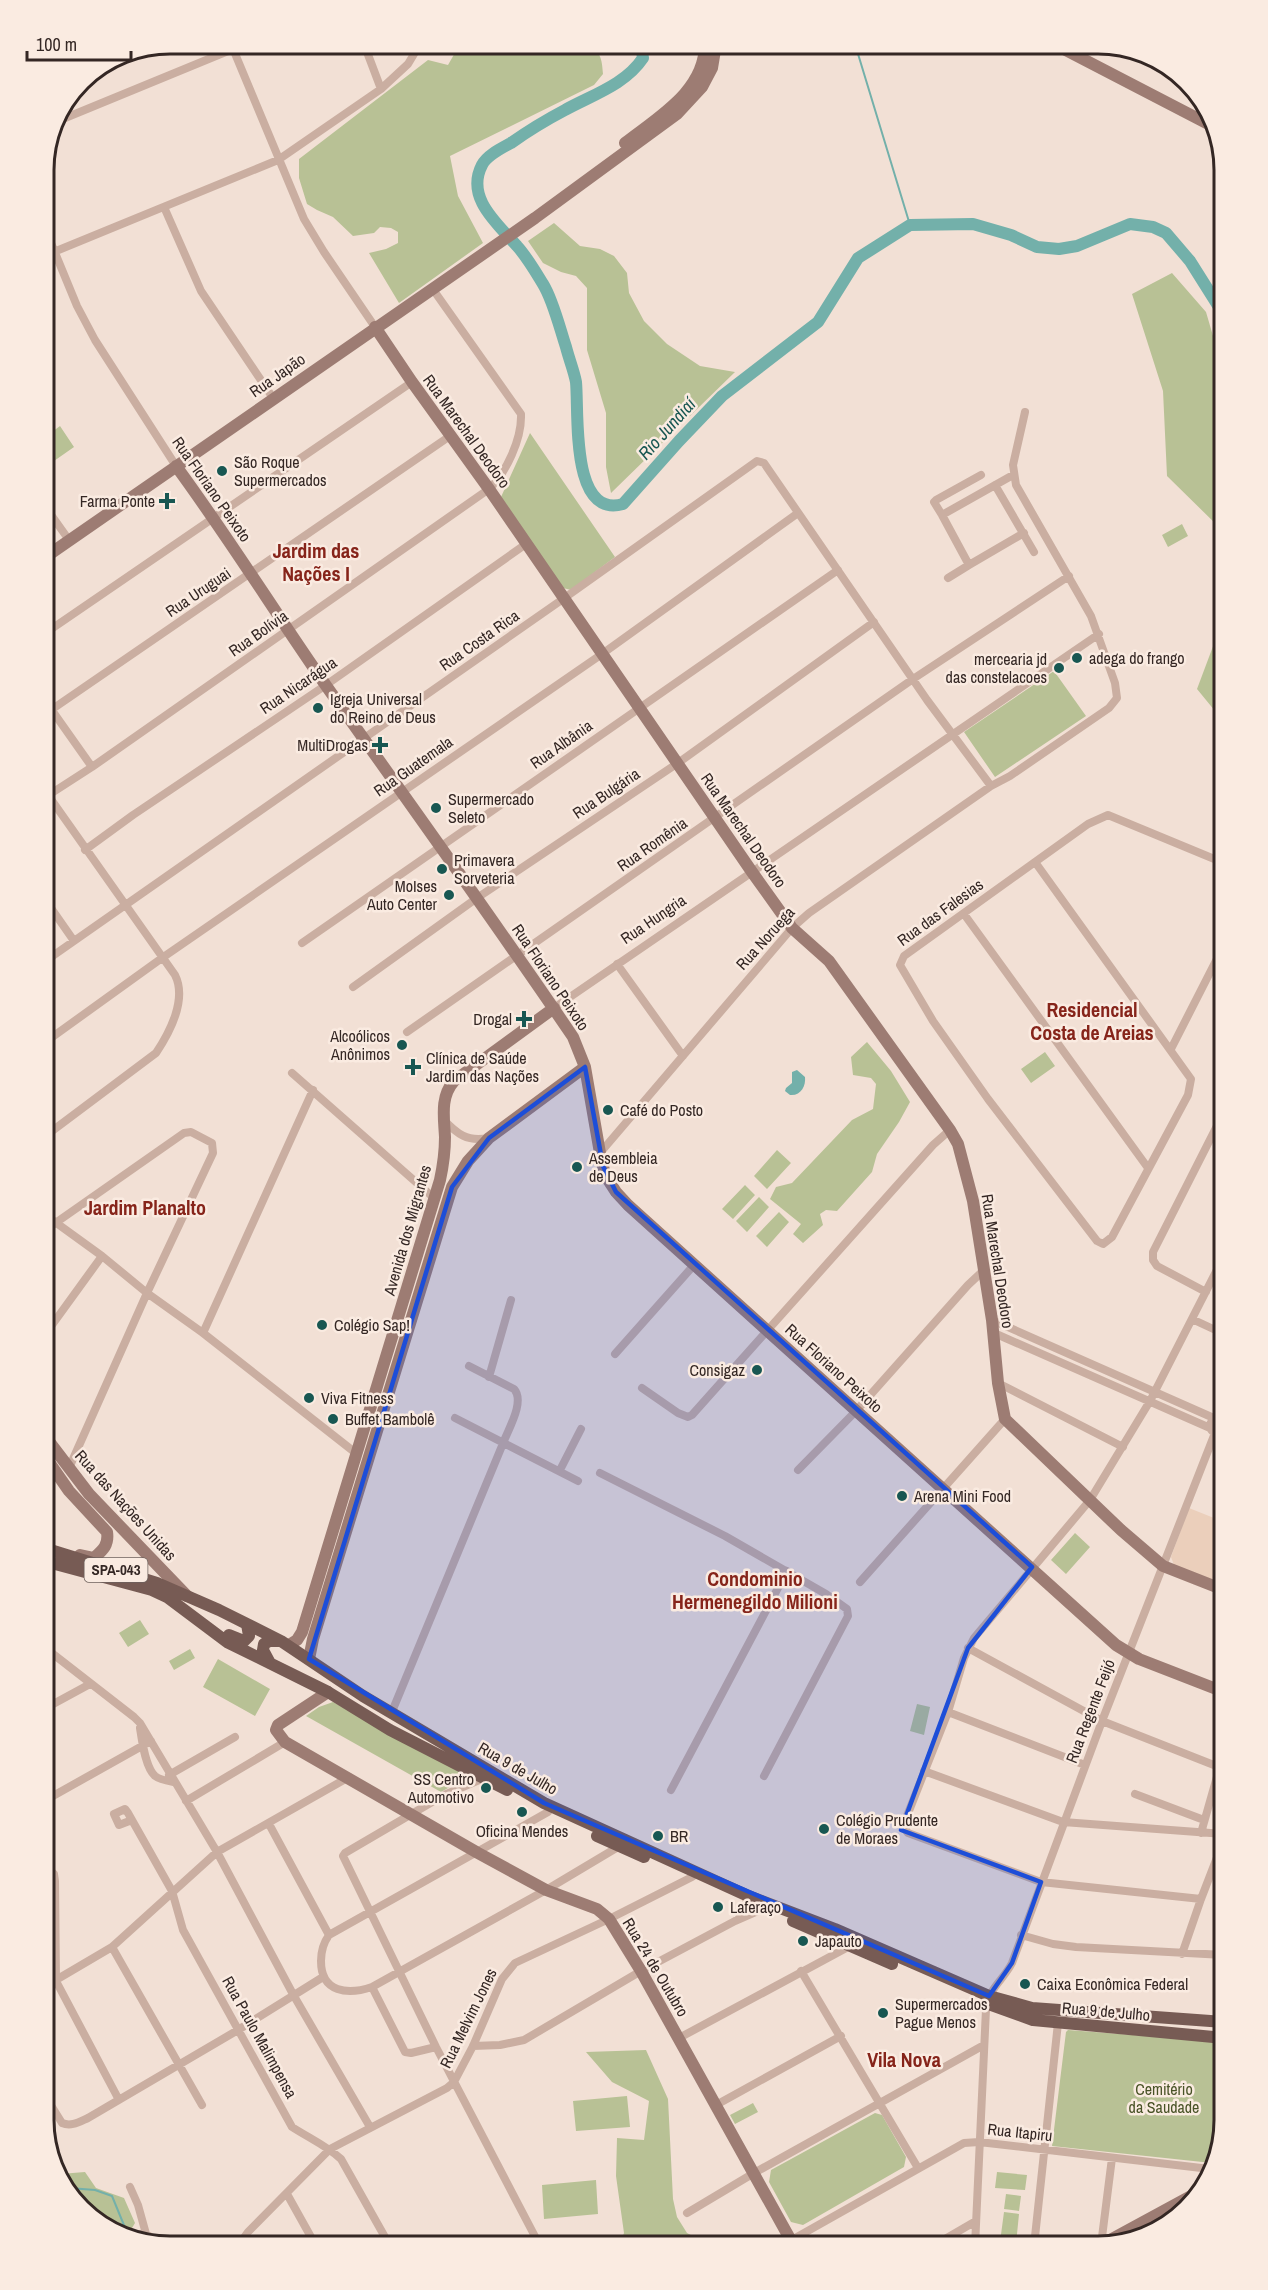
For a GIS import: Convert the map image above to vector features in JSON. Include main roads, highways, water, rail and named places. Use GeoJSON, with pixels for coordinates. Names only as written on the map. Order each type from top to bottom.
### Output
{"type":"FeatureCollection","features":[{"type":"Feature","properties":{"kind":"main road","name":"Rua 9 de Julho"},"geometry":{"type":"LineString","coordinates":[[54,1555],[157,1583],[247,1624],[285,1643],[474,1767],[484,1778],[618,1847],[626,1843],[850,1946],[993,2002],[1032,2008],[1214,2021]]}},
{"type":"Feature","properties":{"kind":"main road","name":"Rua 9 de Julho"},"geometry":{"type":"LineString","coordinates":[[54,1556],[167,1597],[227,1642],[328,1692],[390,1730],[474,1767],[688,1872]]}},
{"type":"Feature","properties":{"kind":"main road"},"geometry":{"type":"LineString","coordinates":[[167,1597],[180,1600],[218,1629],[239,1641],[244,1641],[249,1636],[247,1624]]}},
{"type":"Feature","properties":{"kind":"main road"},"geometry":{"type":"LineString","coordinates":[[270,1663],[263,1650],[265,1642],[285,1643]]}},
{"type":"Feature","properties":{"kind":"main road"},"geometry":{"type":"LineString","coordinates":[[284,1671],[300,1672],[308,1667],[309,1659]]}},
{"type":"Feature","properties":{"kind":"main road"},"geometry":{"type":"LineString","coordinates":[[349,1704],[380,1717],[390,1717],[391,1714]]}},
{"type":"Feature","properties":{"kind":"main road","name":"Rua 9 de Julho"},"geometry":{"type":"LineString","coordinates":[[747,1899],[835,1929],[1033,2020],[1214,2037]]}},
{"type":"Feature","properties":{"kind":"main road"},"geometry":{"type":"LineString","coordinates":[[850,1946],[858,1942],[904,1960]]}},
{"type":"Feature","properties":{"kind":"water"},"geometry":{"type":"Polygon","coordinates":[[[797,1070],[805,1077],[805,1084],[800,1092],[790,1095],[785,1091],[792,1083],[792,1072],[797,1070]]]}},
{"type":"Feature","properties":{"kind":"waterway","name":"Rio Jundiaí"},"geometry":{"type":"LineString","coordinates":[[642,54],[643,58],[636,67],[618,82],[544,122],[495,152],[484,161],[478,177],[478,188],[486,210],[524,255],[550,298],[576,382],[578,438],[586,480],[594,496],[606,504],[623,504],[722,396],[818,322],[858,258],[910,225],[973,224],[1011,235],[1037,247],[1059,249],[1077,246],[1130,224],[1153,227],[1166,233],[1190,261],[1214,299]]}},
{"type":"Feature","properties":{"kind":"waterway"},"geometry":{"type":"LineString","coordinates":[[858,54],[910,225]]}},
{"type":"Feature","properties":{"kind":"waterway"},"geometry":{"type":"LineString","coordinates":[[77,2189],[95,2190],[112,2196],[124,2226]]}},
{"type":"Feature","properties":{"kind":"place","name":"São Roque Supermercados"},"geometry":{"type":"Point","coordinates":[222,471]}},
{"type":"Feature","properties":{"kind":"place","name":"Farma Ponte"},"geometry":{"type":"Point","coordinates":[167,501]}},
{"type":"Feature","properties":{"kind":"place","name":"adega do frango"},"geometry":{"type":"Point","coordinates":[1077,658]}},
{"type":"Feature","properties":{"kind":"place","name":"mercearia jd das constelacoes"},"geometry":{"type":"Point","coordinates":[1059,668]}},
{"type":"Feature","properties":{"kind":"place","name":"Igreja Universal do Reino de Deus"},"geometry":{"type":"Point","coordinates":[318,708]}},
{"type":"Feature","properties":{"kind":"place","name":"MultiDrogas"},"geometry":{"type":"Point","coordinates":[380,745]}},
{"type":"Feature","properties":{"kind":"place","name":"Supermercado Seleto"},"geometry":{"type":"Point","coordinates":[436,808]}},
{"type":"Feature","properties":{"kind":"place","name":"Primavera Sorveteria"},"geometry":{"type":"Point","coordinates":[442,869]}},
{"type":"Feature","properties":{"kind":"place","name":"MoIses Auto Center"},"geometry":{"type":"Point","coordinates":[449,895]}},
{"type":"Feature","properties":{"kind":"place","name":"Drogal"},"geometry":{"type":"Point","coordinates":[524,1019]}},
{"type":"Feature","properties":{"kind":"place","name":"Alcoólicos Anônimos"},"geometry":{"type":"Point","coordinates":[402,1045]}},
{"type":"Feature","properties":{"kind":"place","name":"Clínica de Saúde Jardim das Nações"},"geometry":{"type":"Point","coordinates":[413,1067]}},
{"type":"Feature","properties":{"kind":"place","name":"Café do Posto"},"geometry":{"type":"Point","coordinates":[608,1110]}},
{"type":"Feature","properties":{"kind":"place","name":"Assembleia de Deus"},"geometry":{"type":"Point","coordinates":[577,1167]}},
{"type":"Feature","properties":{"kind":"place","name":"Colégio Sap!"},"geometry":{"type":"Point","coordinates":[322,1325]}},
{"type":"Feature","properties":{"kind":"place","name":"Consigaz"},"geometry":{"type":"Point","coordinates":[757,1370]}},
{"type":"Feature","properties":{"kind":"place","name":"Viva Fitness"},"geometry":{"type":"Point","coordinates":[309,1398]}},
{"type":"Feature","properties":{"kind":"place","name":"Buffet Bambolê"},"geometry":{"type":"Point","coordinates":[333,1419]}},
{"type":"Feature","properties":{"kind":"place","name":"Arena Mini Food"},"geometry":{"type":"Point","coordinates":[902,1496]}},
{"type":"Feature","properties":{"kind":"place","name":"SS Centro Automotivo"},"geometry":{"type":"Point","coordinates":[486,1788]}},
{"type":"Feature","properties":{"kind":"place","name":"Oficina Mendes"},"geometry":{"type":"Point","coordinates":[522,1812]}},
{"type":"Feature","properties":{"kind":"place","name":"Colégio Prudente de Moraes"},"geometry":{"type":"Point","coordinates":[824,1829]}},
{"type":"Feature","properties":{"kind":"place","name":"BR"},"geometry":{"type":"Point","coordinates":[658,1836]}},
{"type":"Feature","properties":{"kind":"place","name":"Laferaço"},"geometry":{"type":"Point","coordinates":[718,1907]}},
{"type":"Feature","properties":{"kind":"place","name":"Japauto"},"geometry":{"type":"Point","coordinates":[803,1941]}},
{"type":"Feature","properties":{"kind":"place","name":"Caixa Econômica Federal"},"geometry":{"type":"Point","coordinates":[1025,1984]}},
{"type":"Feature","properties":{"kind":"place","name":"Supermercados Pague Menos"},"geometry":{"type":"Point","coordinates":[883,2013]}},
{"type":"Feature","properties":{"kind":"district","name":"Jardim das Nações I"},"geometry":{"type":"Point","coordinates":[316,562]}},
{"type":"Feature","properties":{"kind":"district","name":"Residencial Costa de Areias"},"geometry":{"type":"Point","coordinates":[1092,1022]}},
{"type":"Feature","properties":{"kind":"district","name":"Jardim Planalto"},"geometry":{"type":"Point","coordinates":[145,1208]}},
{"type":"Feature","properties":{"kind":"district","name":"Condominio Hermenegildo Milioni"},"geometry":{"type":"Point","coordinates":[755,1590]}},
{"type":"Feature","properties":{"kind":"district","name":"Vila Nova"},"geometry":{"type":"Point","coordinates":[904,2060]}},
{"type":"Feature","properties":{"kind":"park label","name":"Cemitério da Saudade"},"geometry":{"type":"Point","coordinates":[1164,2098]}}]}
